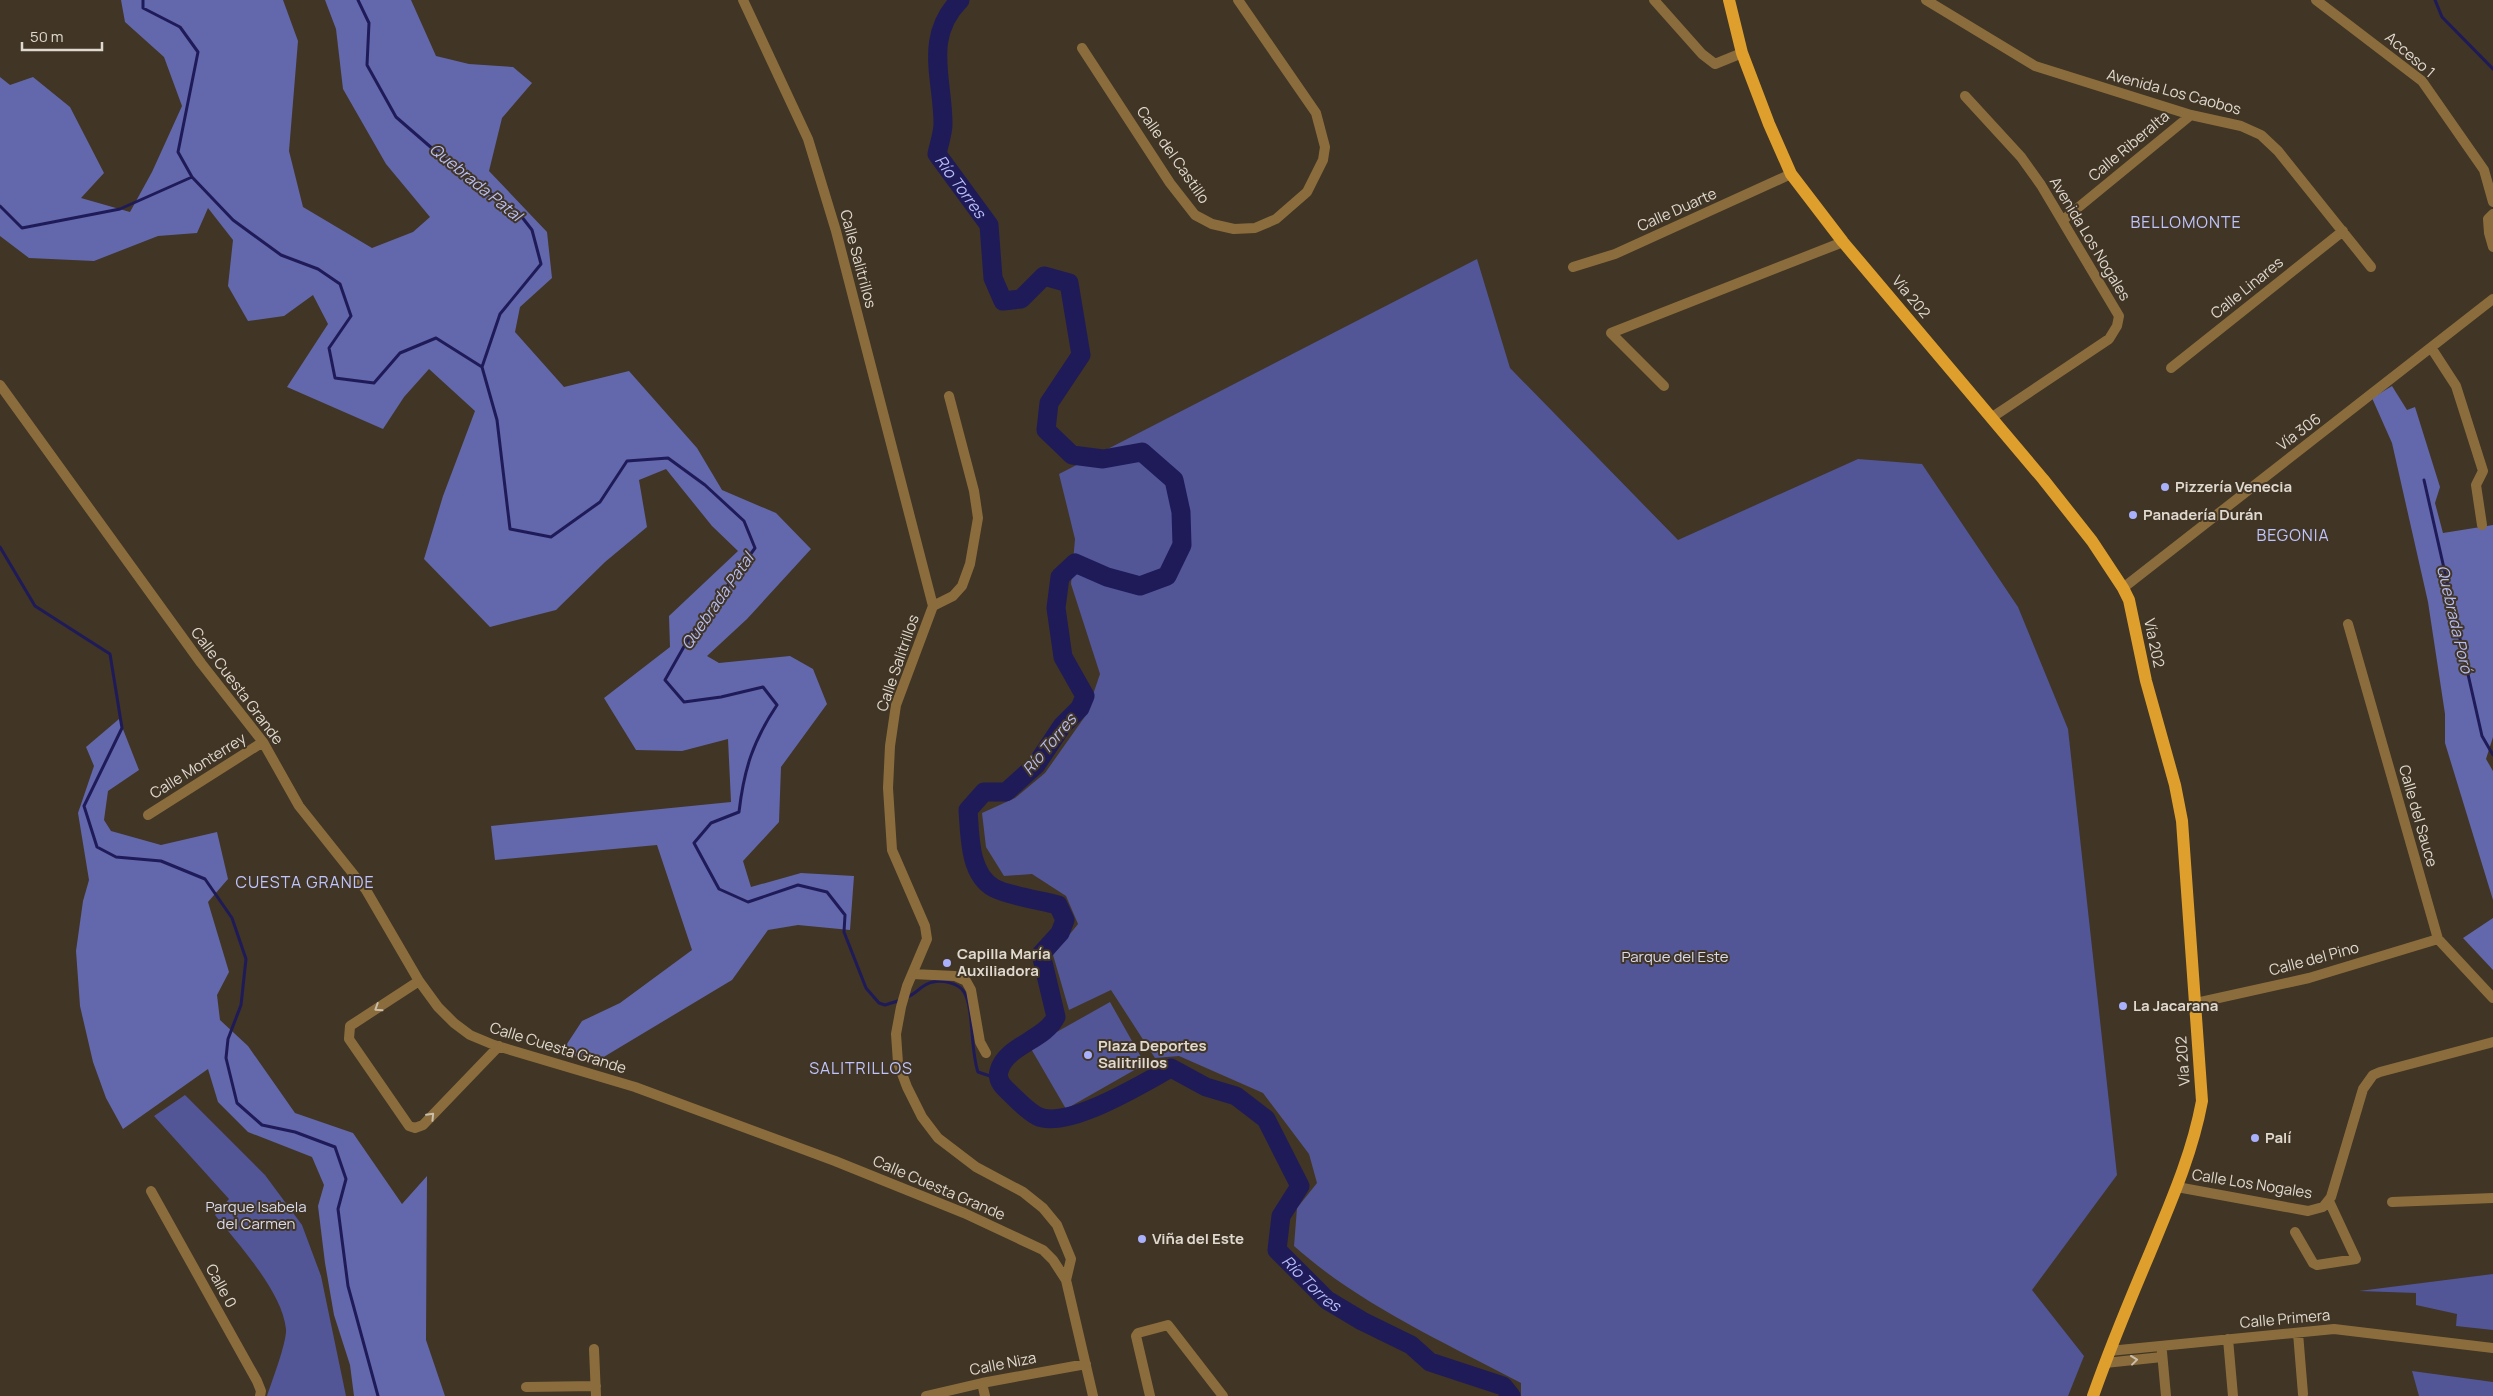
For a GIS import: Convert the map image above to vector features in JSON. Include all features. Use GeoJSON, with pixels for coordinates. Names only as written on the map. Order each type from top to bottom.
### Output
{"type":"FeatureCollection","features":[{"type":"Feature","properties":{"kind":"main road","name":"Vía 202"},"geometry":{"type":"LineString","coordinates":[[1729,0],[1742,54],[1791,174],[1843,242],[2092,541],[2129,600],[2146,680],[2175,785],[2182,821],[2202,1101],[2196,1134],[2178,1187],[2107,1357],[2093,1396]]}},
{"type":"Feature","properties":{"kind":"street","name":"Calle Salitrillos"},"geometry":{"type":"LineString","coordinates":[[743,0],[808,139],[836,231],[933,606],[896,705],[890,746],[889,822],[892,850],[925,926],[927,940],[907,986],[901,1007],[896,1034],[898,1062],[907,1088],[922,1117],[938,1138],[976,1167],[1023,1192],[1043,1208],[1057,1225],[1071,1259],[1066,1280],[1093,1396]]}},
{"type":"Feature","properties":{"kind":"street","name":"Calle del Castillo"},"geometry":{"type":"LineString","coordinates":[[1082,48],[1170,183],[1195,216],[1219,226],[1234,229],[1255,228],[1276,219],[1307,192],[1323,160],[1325,147],[1316,112],[1238,0]]}},
{"type":"Feature","properties":{"kind":"street"},"geometry":{"type":"LineString","coordinates":[[1654,0],[1702,54],[1715,64],[1742,54]]}},
{"type":"Feature","properties":{"kind":"street","name":"Avenida Los Caobos"},"geometry":{"type":"LineString","coordinates":[[1926,0],[2035,66],[2191,114],[2241,126],[2261,135],[2278,151],[2372,267]]}},
{"type":"Feature","properties":{"kind":"street","name":"Acceso 1"},"geometry":{"type":"LineString","coordinates":[[2316,0],[2422,81],[2484,170],[2493,202]]}},
{"type":"Feature","properties":{"kind":"street","name":"Avenida Los Nogales"},"geometry":{"type":"LineString","coordinates":[[1965,96],[2021,157],[2041,185],[2119,316],[2117,326],[2109,339],[1991,418]]}},
{"type":"Feature","properties":{"kind":"street","name":"Calle Riberalta"},"geometry":{"type":"LineString","coordinates":[[2063,220],[2191,114]]}},
{"type":"Feature","properties":{"kind":"street","name":"Calle Duarte"},"geometry":{"type":"LineString","coordinates":[[1573,266],[1614,254],[1791,174]]}},
{"type":"Feature","properties":{"kind":"street"},"geometry":{"type":"LineString","coordinates":[[2493,214],[2488,219],[2493,247]]}},
{"type":"Feature","properties":{"kind":"street","name":"Calle Linares"},"geometry":{"type":"LineString","coordinates":[[2170,368],[2343,231]]}},
{"type":"Feature","properties":{"kind":"street"},"geometry":{"type":"LineString","coordinates":[[1664,386],[1611,333],[1843,242]]}},
{"type":"Feature","properties":{"kind":"street","name":"Vía 306"},"geometry":{"type":"LineString","coordinates":[[2123,588],[2432,349],[2493,299]]}},
{"type":"Feature","properties":{"kind":"street"},"geometry":{"type":"LineString","coordinates":[[2432,349],[2456,386],[2483,471],[2476,485],[2476,497],[2482,526]]}},
{"type":"Feature","properties":{"kind":"street","name":"Calle Cuesta Grande"},"geometry":{"type":"LineString","coordinates":[[0,385],[201,663],[263,742],[299,806],[366,890],[419,981],[438,1007],[454,1023],[470,1035],[499,1046],[635,1087],[834,1161],[964,1213],[1043,1250],[1053,1260],[1066,1280]]}},
{"type":"Feature","properties":{"kind":"street"},"geometry":{"type":"LineString","coordinates":[[933,606],[953,596],[962,586],[970,564],[978,518],[974,491],[950,396]]}},
{"type":"Feature","properties":{"kind":"street","name":"Calle del Sauce"},"geometry":{"type":"LineString","coordinates":[[2348,624],[2438,939],[2493,998]]}},
{"type":"Feature","properties":{"kind":"street","name":"Calle Monterrey"},"geometry":{"type":"LineString","coordinates":[[148,815],[263,742]]}},
{"type":"Feature","properties":{"kind":"street","name":"Calle del Pino"},"geometry":{"type":"LineString","coordinates":[[2196,1002],[2309,978],[2438,939]]}},
{"type":"Feature","properties":{"kind":"street"},"geometry":{"type":"LineString","coordinates":[[912,974],[955,976],[966,981],[971,990],[980,1042],[986,1052]]}},
{"type":"Feature","properties":{"kind":"street"},"geometry":{"type":"LineString","coordinates":[[419,981],[350,1026],[348,1033],[349,1039],[409,1126],[415,1128],[423,1125],[499,1046]]}},
{"type":"Feature","properties":{"kind":"street","name":"Calle Los Nogales"},"geometry":{"type":"LineString","coordinates":[[2178,1187],[2308,1211],[2323,1207],[2329,1201],[2362,1089],[2373,1075],[2493,1042]]}},
{"type":"Feature","properties":{"kind":"street","name":"Calle 0"},"geometry":{"type":"LineString","coordinates":[[151,1191],[257,1381],[261,1391],[260,1396]]}},
{"type":"Feature","properties":{"kind":"street"},"geometry":{"type":"LineString","coordinates":[[2392,1202],[2493,1198]]}},
{"type":"Feature","properties":{"kind":"street"},"geometry":{"type":"LineString","coordinates":[[2295,1232],[2313,1263],[2317,1265],[2356,1259],[2329,1201]]}},
{"type":"Feature","properties":{"kind":"street"},"geometry":{"type":"LineString","coordinates":[[1150,1396],[1136,1336],[1138,1333],[1168,1325],[1223,1396]]}},
{"type":"Feature","properties":{"kind":"street","name":"Calle Primera"},"geometry":{"type":"LineString","coordinates":[[2107,1357],[2162,1351],[2228,1339],[2334,1329],[2493,1348]]}},
{"type":"Feature","properties":{"kind":"street"},"geometry":{"type":"LineString","coordinates":[[2298,1333],[2302,1394]]}},
{"type":"Feature","properties":{"kind":"street"},"geometry":{"type":"LineString","coordinates":[[2228,1339],[2233,1396]]}},
{"type":"Feature","properties":{"kind":"street"},"geometry":{"type":"LineString","coordinates":[[526,1387],[596,1391],[594,1349]]}},
{"type":"Feature","properties":{"kind":"street"},"geometry":{"type":"LineString","coordinates":[[2162,1351],[2166,1396]]}},
{"type":"Feature","properties":{"kind":"street","name":"Calle Niza"},"geometry":{"type":"LineString","coordinates":[[926,1396],[982,1383],[1086,1364]]}},
{"type":"Feature","properties":{"kind":"street"},"geometry":{"type":"LineString","coordinates":[[982,1383],[985,1396]]}},
{"type":"Feature","properties":{"kind":"green space","name":"Parque del Este"},"geometry":{"type":"Polygon","coordinates":[[[1477,259],[1510,368],[1678,540],[1858,459],[1922,464],[2018,607],[2068,729],[2117,1175],[2032,1290],[2084,1356],[2068,1396],[1521,1396],[1521,1383],[1403,1321],[1346,1287],[1294,1246],[1297,1208],[1317,1183],[1309,1154],[1263,1093],[1179,1056],[1155,1058],[1111,990],[1069,1010],[1053,955],[1078,924],[1066,896],[1032,874],[1004,876],[986,847],[982,813],[1015,798],[1045,773],[1086,715],[1100,674],[1071,584],[1075,539],[1059,474],[1477,259]]]}},
{"type":"Feature","properties":{"kind":"green space","name":"Plaza Deportes Salitrillos"},"geometry":{"type":"Polygon","coordinates":[[[1110,1002],[1145,1064],[1066,1109],[1030,1047],[1110,1002]]]}},
{"type":"Feature","properties":{"kind":"green space","name":"Parque Isabela del Carmen"},"geometry":{"type":"Polygon","coordinates":[[[185,1095],[265,1175],[302,1225],[321,1276],[346,1396],[267,1396],[286,1335],[283,1314],[258,1269],[215,1215],[229,1199],[154,1116],[185,1095]]]}},
{"type":"Feature","properties":{"kind":"green space"},"geometry":{"type":"Polygon","coordinates":[[[2493,1274],[2493,1330],[2456,1326],[2457,1314],[2416,1305],[2416,1293],[2359,1291],[2493,1274]]]}},
{"type":"Feature","properties":{"kind":"green space"},"geometry":{"type":"Polygon","coordinates":[[[2412,1371],[2493,1382],[2493,1396],[2419,1396],[2412,1371]]]}},
{"type":"Feature","properties":{"kind":"shaded area"},"geometry":{"type":"Polygon","coordinates":[[[121,0],[283,0],[298,41],[289,151],[303,207],[372,248],[413,232],[430,217],[386,164],[343,89],[336,29],[325,0],[411,0],[436,56],[469,64],[513,67],[532,83],[502,118],[489,171],[547,232],[552,278],[520,307],[515,332],[564,387],[629,371],[697,448],[722,490],[776,513],[811,549],[747,619],[707,656],[719,663],[790,656],[813,669],[827,704],[781,767],[779,822],[743,861],[751,887],[801,873],[854,876],[850,930],[798,925],[768,930],[732,980],[592,1064],[563,1050],[582,1021],[620,1003],[692,950],[657,845],[495,860],[491,826],[731,802],[728,739],[682,751],[636,750],[604,698],[670,647],[669,616],[738,551],[712,526],[666,469],[639,480],[647,527],[605,562],[556,610],[490,627],[424,559],[443,496],[475,411],[429,369],[404,397],[383,429],[287,387],[328,324],[313,295],[284,316],[248,321],[228,286],[233,240],[208,208],[197,233],[158,236],[94,261],[29,258],[0,236],[0,77],[10,85],[33,77],[70,107],[104,173],[81,198],[130,212],[152,172],[182,106],[164,57],[125,22],[121,0]]]}},
{"type":"Feature","properties":{"kind":"shaded area"},"geometry":{"type":"Polygon","coordinates":[[[2392,386],[2407,410],[2415,407],[2440,487],[2435,503],[2443,533],[2493,525],[2493,737],[2486,759],[2493,771],[2493,900],[2445,743],[2445,714],[2428,602],[2392,443],[2372,398],[2392,386]]]}},
{"type":"Feature","properties":{"kind":"shaded area"},"geometry":{"type":"Polygon","coordinates":[[[119,719],[139,770],[108,791],[104,820],[111,831],[161,845],[217,832],[228,879],[208,902],[229,972],[217,995],[220,1020],[248,1046],[295,1113],[353,1133],[402,1204],[427,1176],[426,1340],[445,1396],[354,1396],[350,1365],[334,1315],[325,1263],[318,1206],[324,1185],[312,1157],[248,1132],[218,1102],[208,1069],[123,1129],[106,1098],[93,1062],[80,1006],[76,951],[83,901],[89,880],[78,813],[94,766],[86,747],[119,719]]]}},
{"type":"Feature","properties":{"kind":"shaded area"},"geometry":{"type":"Polygon","coordinates":[[[2493,918],[2493,970],[2463,938],[2493,918]]]}},
{"type":"Feature","properties":{"kind":"waterway","name":"Quebrada Patal"},"geometry":{"type":"LineString","coordinates":[[143,0],[143,8],[180,27],[198,52],[178,152],[192,177]]}},
{"type":"Feature","properties":{"kind":"waterway","name":"Quebrada Patal"},"geometry":{"type":"LineString","coordinates":[[358,0],[369,23],[367,65],[396,117],[464,176],[518,212],[532,230],[541,264],[500,314],[482,367],[497,420],[510,529],[551,537],[600,502],[627,461],[668,458],[705,485],[744,521],[755,548],[686,643],[665,680],[684,702],[721,697],[763,687],[777,705],[762,731],[751,756],[739,812],[711,823],[694,843],[719,889],[748,902],[798,885],[827,892],[845,915],[844,932],[866,988],[879,1003],[885,1005],[901,1000]]}},
{"type":"Feature","properties":{"kind":"waterway","name":"Río Torres"},"geometry":{"type":"LineString","coordinates":[[960,0],[949,14],[938,44],[943,124],[937,154],[989,225],[993,278],[1003,301],[1021,299],[1044,276],[1069,283],[1081,355],[1049,403],[1046,430],[1072,455],[1103,459],[1142,452],[1174,480],[1181,512],[1182,545],[1167,576],[1140,586],[1107,577],[1075,563],[1060,577],[1056,608],[1063,657],[1085,696],[1080,708],[1062,726],[1036,765],[1006,792],[984,792],[968,810],[972,854],[975,864],[986,882],[994,888],[1007,893],[1058,905],[1065,920],[1060,933],[1041,954],[1056,1017],[1043,1032],[1009,1055],[999,1071],[1000,1082],[1027,1109],[1037,1116],[1050,1119],[1066,1117],[1104,1103],[1171,1068],[1206,1087],[1236,1096],[1266,1119],[1300,1186],[1281,1216],[1277,1250],[1327,1300],[1362,1321],[1411,1345],[1430,1362],[1503,1386],[1511,1396]]}},
{"type":"Feature","properties":{"kind":"waterway"},"geometry":{"type":"LineString","coordinates":[[2435,0],[2442,17],[2493,69]]}},
{"type":"Feature","properties":{"kind":"waterway"},"geometry":{"type":"LineString","coordinates":[[0,206],[22,228],[120,209],[192,177],[233,220],[281,255],[318,269],[340,284],[351,316],[329,348],[335,378],[374,383],[400,353],[436,338],[482,367]]}},
{"type":"Feature","properties":{"kind":"waterway","name":"Quebrada Poró"},"geometry":{"type":"LineString","coordinates":[[2424,480],[2482,736],[2493,755]]}},
{"type":"Feature","properties":{"kind":"waterway"},"geometry":{"type":"LineString","coordinates":[[0,547],[35,606],[110,654],[122,728],[84,806],[97,847],[116,857],[161,861],[205,879],[232,918],[246,959],[241,1005],[228,1039],[226,1058],[237,1103],[262,1125],[295,1132],[335,1147],[346,1179],[338,1209],[348,1286],[378,1396]]}},
{"type":"Feature","properties":{"kind":"waterway","name":"Quebrada Patal"},"geometry":{"type":"LineString","coordinates":[[907,997],[933,982],[950,983],[962,989],[969,1008],[978,1072],[999,1079]]}},
{"type":"Feature","properties":{"kind":"place","name":"Pizzería Venecia"},"geometry":{"type":"Point","coordinates":[2165,487]}},
{"type":"Feature","properties":{"kind":"place","name":"Panadería Durán"},"geometry":{"type":"Point","coordinates":[2133,515]}},
{"type":"Feature","properties":{"kind":"place","name":"Capilla María Auxiliadora"},"geometry":{"type":"Point","coordinates":[947,963]}},
{"type":"Feature","properties":{"kind":"place","name":"La Jacarana"},"geometry":{"type":"Point","coordinates":[2123,1006]}},
{"type":"Feature","properties":{"kind":"place","name":"Plaza Deportes Salitrillos"},"geometry":{"type":"Point","coordinates":[1088,1055]}},
{"type":"Feature","properties":{"kind":"place","name":"Palí"},"geometry":{"type":"Point","coordinates":[2255,1138]}},
{"type":"Feature","properties":{"kind":"place","name":"Viña del Este"},"geometry":{"type":"Point","coordinates":[1142,1239]}},
{"type":"Feature","properties":{"kind":"district","name":"BELLOMONTE"},"geometry":{"type":"Point","coordinates":[2186,222]}},
{"type":"Feature","properties":{"kind":"district","name":"BEGONIA"},"geometry":{"type":"Point","coordinates":[2293,535]}},
{"type":"Feature","properties":{"kind":"district","name":"CUESTA GRANDE"},"geometry":{"type":"Point","coordinates":[305,882]}},
{"type":"Feature","properties":{"kind":"district","name":"SALITRILLOS"},"geometry":{"type":"Point","coordinates":[861,1068]}}]}
